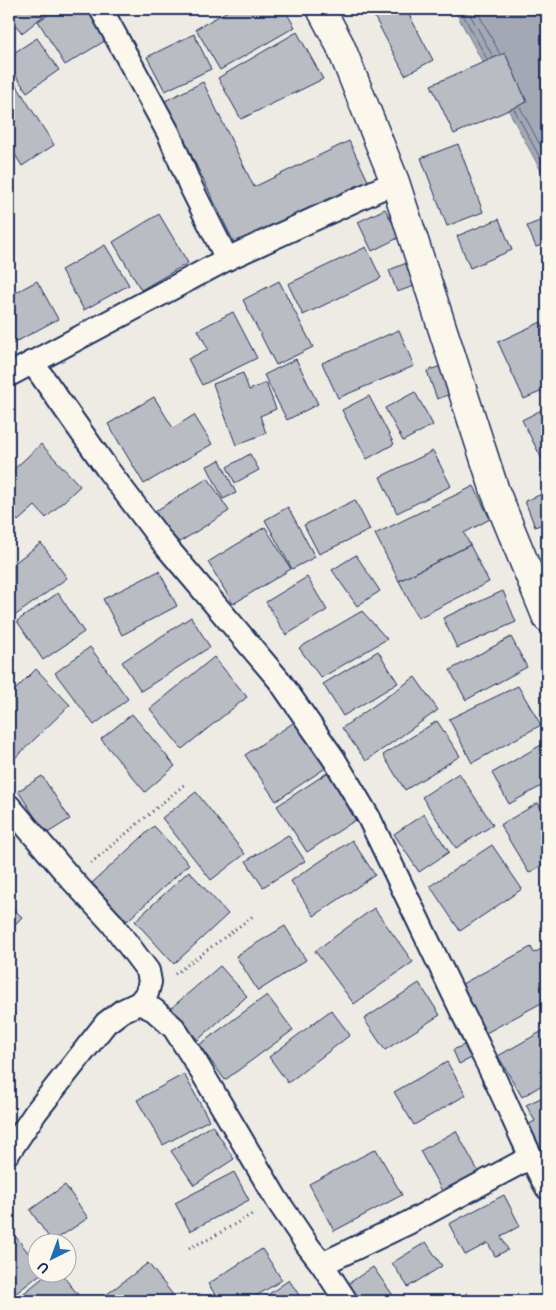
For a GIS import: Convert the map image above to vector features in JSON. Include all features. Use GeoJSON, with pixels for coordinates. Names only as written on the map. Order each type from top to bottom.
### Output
{"type":"FeatureCollection","features":[{"type":"Feature","properties":{"kind":"highway"},"geometry":{"type":"LineString","coordinates":[[321,9],[340,45],[395,182],[495,491],[547,618]]}},
{"type":"Feature","properties":{"kind":"street"},"geometry":{"type":"LineString","coordinates":[[101,9],[165,127],[190,185],[227,260]]}},
{"type":"Feature","properties":{"kind":"street"},"geometry":{"type":"LineString","coordinates":[[9,375],[227,260],[395,182]]}},
{"type":"Feature","properties":{"kind":"street"},"geometry":{"type":"LineString","coordinates":[[32,362],[164,544],[279,680],[334,759],[369,818],[498,1083],[531,1157],[545,1180]]}},
{"type":"Feature","properties":{"kind":"street"},"geometry":{"type":"LineString","coordinates":[[9,806],[72,880],[111,922],[148,971],[150,982],[143,998],[106,1023],[36,1112],[9,1152]]}},
{"type":"Feature","properties":{"kind":"street"},"geometry":{"type":"LineString","coordinates":[[143,998],[174,1028],[277,1200],[346,1301]]}},
{"type":"Feature","properties":{"kind":"street"},"geometry":{"type":"LineString","coordinates":[[322,1264],[416,1219],[531,1157]]}},
{"type":"Feature","properties":{"kind":"path"},"geometry":{"type":"LineString","coordinates":[[72,880],[185,784]]}},
{"type":"Feature","properties":{"kind":"path"},"geometry":{"type":"LineString","coordinates":[[143,998],[253,916]]}},
{"type":"Feature","properties":{"kind":"path"},"geometry":{"type":"LineString","coordinates":[[188,1248],[208,1239],[277,1200]]}},
{"type":"Feature","properties":{"kind":"water"},"geometry":{"type":"Polygon","coordinates":[[[454,9],[547,9],[547,182],[454,9]]]}},
{"type":"Feature","properties":{"kind":"building"},"geometry":{"type":"Polygon","coordinates":[[[9,9],[52,9],[22,33],[9,17],[9,9]]]}},
{"type":"Feature","properties":{"kind":"building"},"geometry":{"type":"Polygon","coordinates":[[[58,9],[89,9],[108,39],[65,65],[38,21],[58,9]]]}},
{"type":"Feature","properties":{"kind":"building"},"geometry":{"type":"Polygon","coordinates":[[[231,9],[284,9],[295,27],[220,70],[196,29],[231,9]]]}},
{"type":"Feature","properties":{"kind":"building"},"geometry":{"type":"Polygon","coordinates":[[[388,9],[406,9],[433,60],[405,75],[374,16],[388,9]]]}},
{"type":"Feature","properties":{"kind":"building"},"geometry":{"type":"Polygon","coordinates":[[[297,32],[323,79],[241,119],[218,78],[297,32]]]}},
{"type":"Feature","properties":{"kind":"building"},"geometry":{"type":"Polygon","coordinates":[[[194,34],[211,69],[165,91],[147,57],[194,34]]]}},
{"type":"Feature","properties":{"kind":"building"},"geometry":{"type":"Polygon","coordinates":[[[37,38],[59,70],[27,92],[9,66],[9,56],[37,38]]]}},
{"type":"Feature","properties":{"kind":"building"},"geometry":{"type":"Polygon","coordinates":[[[505,53],[527,102],[454,134],[431,85],[505,53]]]}},
{"type":"Feature","properties":{"kind":"building"},"geometry":{"type":"Polygon","coordinates":[[[203,82],[254,187],[349,141],[371,187],[238,251],[165,101],[203,82]]]}},
{"type":"Feature","properties":{"kind":"building"},"geometry":{"type":"Polygon","coordinates":[[[15,83],[54,145],[22,166],[9,145],[9,87],[15,83]]]}},
{"type":"Feature","properties":{"kind":"building"},"geometry":{"type":"Polygon","coordinates":[[[458,144],[483,212],[447,226],[421,158],[458,144]]]}},
{"type":"Feature","properties":{"kind":"building"},"geometry":{"type":"Polygon","coordinates":[[[385,209],[400,237],[372,251],[358,222],[385,209]]]}},
{"type":"Feature","properties":{"kind":"building"},"geometry":{"type":"Polygon","coordinates":[[[159,214],[188,263],[141,290],[113,242],[159,214]]]}},
{"type":"Feature","properties":{"kind":"building"},"geometry":{"type":"Polygon","coordinates":[[[547,218],[547,243],[536,247],[527,226],[547,218]]]}},
{"type":"Feature","properties":{"kind":"building"},"geometry":{"type":"Polygon","coordinates":[[[499,219],[512,250],[470,268],[457,236],[499,219]]]}},
{"type":"Feature","properties":{"kind":"building"},"geometry":{"type":"Polygon","coordinates":[[[105,245],[129,285],[84,310],[61,270],[105,245]]]}},
{"type":"Feature","properties":{"kind":"building"},"geometry":{"type":"Polygon","coordinates":[[[366,247],[381,278],[303,315],[288,284],[366,247]]]}},
{"type":"Feature","properties":{"kind":"building"},"geometry":{"type":"Polygon","coordinates":[[[409,262],[417,285],[397,292],[389,270],[409,262]]]}},
{"type":"Feature","properties":{"kind":"building"},"geometry":{"type":"Polygon","coordinates":[[[37,281],[58,319],[12,344],[9,339],[9,296],[37,281]]]}},
{"type":"Feature","properties":{"kind":"building"},"geometry":{"type":"Polygon","coordinates":[[[279,281],[313,347],[276,365],[243,300],[279,281]]]}},
{"type":"Feature","properties":{"kind":"building"},"geometry":{"type":"Polygon","coordinates":[[[233,312],[257,358],[202,385],[188,359],[208,349],[198,330],[233,312]]]}},
{"type":"Feature","properties":{"kind":"building"},"geometry":{"type":"Polygon","coordinates":[[[541,322],[547,336],[547,389],[524,399],[498,342],[541,322]]]}},
{"type":"Feature","properties":{"kind":"building"},"geometry":{"type":"Polygon","coordinates":[[[399,330],[414,366],[338,398],[322,363],[399,330]]]}},
{"type":"Feature","properties":{"kind":"building"},"geometry":{"type":"Polygon","coordinates":[[[296,359],[318,404],[287,420],[264,375],[296,359]]]}},
{"type":"Feature","properties":{"kind":"building"},"geometry":{"type":"Polygon","coordinates":[[[446,364],[456,392],[437,399],[427,371],[446,364]]]}},
{"type":"Feature","properties":{"kind":"building"},"geometry":{"type":"Polygon","coordinates":[[[243,373],[249,390],[266,383],[276,409],[260,416],[266,433],[236,445],[213,384],[243,373]]]}},
{"type":"Feature","properties":{"kind":"building"},"geometry":{"type":"Polygon","coordinates":[[[415,392],[433,425],[403,441],[385,408],[415,392]]]}},
{"type":"Feature","properties":{"kind":"building"},"geometry":{"type":"Polygon","coordinates":[[[369,396],[394,444],[367,459],[342,410],[369,396]]]}},
{"type":"Feature","properties":{"kind":"building"},"geometry":{"type":"Polygon","coordinates":[[[154,397],[173,428],[194,415],[212,444],[144,484],[108,424],[154,397]]]}},
{"type":"Feature","properties":{"kind":"building"},"geometry":{"type":"Polygon","coordinates":[[[547,407],[547,464],[545,465],[522,420],[547,407]]]}},
{"type":"Feature","properties":{"kind":"building"},"geometry":{"type":"Polygon","coordinates":[[[41,444],[80,486],[46,518],[35,506],[18,521],[9,511],[9,474],[41,444]]]}},
{"type":"Feature","properties":{"kind":"building"},"geometry":{"type":"Polygon","coordinates":[[[433,451],[451,486],[397,513],[380,477],[433,451]]]}},
{"type":"Feature","properties":{"kind":"building"},"geometry":{"type":"Polygon","coordinates":[[[250,454],[259,470],[235,483],[227,467],[250,454]]]}},
{"type":"Feature","properties":{"kind":"building"},"geometry":{"type":"Polygon","coordinates":[[[220,460],[236,493],[223,499],[207,466],[220,460]]]}},
{"type":"Feature","properties":{"kind":"building"},"geometry":{"type":"Polygon","coordinates":[[[208,478],[229,511],[175,545],[154,512],[208,478]]]}},
{"type":"Feature","properties":{"kind":"building"},"geometry":{"type":"Polygon","coordinates":[[[474,486],[490,519],[464,533],[470,545],[399,581],[375,534],[474,486]]]}},
{"type":"Feature","properties":{"kind":"building"},"geometry":{"type":"Polygon","coordinates":[[[542,494],[547,508],[547,522],[535,527],[525,501],[542,494]]]}},
{"type":"Feature","properties":{"kind":"building"},"geometry":{"type":"Polygon","coordinates":[[[355,500],[370,530],[319,554],[304,525],[355,500]]]}},
{"type":"Feature","properties":{"kind":"building"},"geometry":{"type":"Polygon","coordinates":[[[288,507],[315,557],[292,569],[265,520],[288,507]]]}},
{"type":"Feature","properties":{"kind":"building"},"geometry":{"type":"Polygon","coordinates":[[[265,527],[291,569],[233,604],[208,562],[265,527]]]}},
{"type":"Feature","properties":{"kind":"building"},"geometry":{"type":"Polygon","coordinates":[[[41,543],[67,578],[9,620],[9,567],[41,543]]]}},
{"type":"Feature","properties":{"kind":"building"},"geometry":{"type":"Polygon","coordinates":[[[470,545],[489,582],[418,618],[399,581],[470,545]]]}},
{"type":"Feature","properties":{"kind":"building"},"geometry":{"type":"Polygon","coordinates":[[[356,555],[380,591],[357,606],[332,570],[356,555]]]}},
{"type":"Feature","properties":{"kind":"building"},"geometry":{"type":"Polygon","coordinates":[[[159,571],[177,606],[122,635],[103,599],[159,571]]]}},
{"type":"Feature","properties":{"kind":"building"},"geometry":{"type":"Polygon","coordinates":[[[307,577],[327,610],[286,635],[266,602],[307,577]]]}},
{"type":"Feature","properties":{"kind":"building"},"geometry":{"type":"Polygon","coordinates":[[[503,591],[516,622],[457,648],[443,618],[503,591]]]}},
{"type":"Feature","properties":{"kind":"building"},"geometry":{"type":"Polygon","coordinates":[[[58,593],[84,632],[43,660],[17,621],[58,593]]]}},
{"type":"Feature","properties":{"kind":"building"},"geometry":{"type":"Polygon","coordinates":[[[362,611],[387,639],[321,678],[299,648],[362,611]]]}},
{"type":"Feature","properties":{"kind":"building"},"geometry":{"type":"Polygon","coordinates":[[[191,617],[210,647],[141,691],[122,662],[191,617]]]}},
{"type":"Feature","properties":{"kind":"building"},"geometry":{"type":"Polygon","coordinates":[[[511,637],[527,667],[466,700],[450,670],[511,637]]]}},
{"type":"Feature","properties":{"kind":"building"},"geometry":{"type":"Polygon","coordinates":[[[90,647],[128,699],[94,725],[55,673],[90,647]]]}},
{"type":"Feature","properties":{"kind":"building"},"geometry":{"type":"Polygon","coordinates":[[[378,651],[398,683],[343,716],[323,684],[378,651]]]}},
{"type":"Feature","properties":{"kind":"building"},"geometry":{"type":"Polygon","coordinates":[[[214,657],[247,697],[182,749],[150,709],[214,657]]]}},
{"type":"Feature","properties":{"kind":"building"},"geometry":{"type":"Polygon","coordinates":[[[36,669],[70,705],[12,761],[9,757],[9,696],[36,669]]]}},
{"type":"Feature","properties":{"kind":"building"},"geometry":{"type":"Polygon","coordinates":[[[415,677],[438,710],[366,761],[342,728],[415,677]]]}},
{"type":"Feature","properties":{"kind":"building"},"geometry":{"type":"Polygon","coordinates":[[[518,686],[541,725],[472,763],[449,719],[518,686]]]}},
{"type":"Feature","properties":{"kind":"building"},"geometry":{"type":"Polygon","coordinates":[[[132,714],[175,766],[145,792],[101,739],[132,714]]]}},
{"type":"Feature","properties":{"kind":"building"},"geometry":{"type":"Polygon","coordinates":[[[302,717],[333,763],[276,801],[245,755],[302,717]]]}},
{"type":"Feature","properties":{"kind":"building"},"geometry":{"type":"Polygon","coordinates":[[[437,721],[460,756],[405,790],[383,755],[437,721]]]}},
{"type":"Feature","properties":{"kind":"building"},"geometry":{"type":"Polygon","coordinates":[[[543,744],[547,751],[547,783],[509,804],[492,773],[543,744]]]}},
{"type":"Feature","properties":{"kind":"building"},"geometry":{"type":"Polygon","coordinates":[[[333,769],[363,815],[307,852],[277,806],[333,769]]]}},
{"type":"Feature","properties":{"kind":"building"},"geometry":{"type":"Polygon","coordinates":[[[459,773],[493,825],[456,848],[422,797],[459,773]]]}},
{"type":"Feature","properties":{"kind":"building"},"geometry":{"type":"Polygon","coordinates":[[[42,776],[70,819],[46,834],[18,791],[42,776]]]}},
{"type":"Feature","properties":{"kind":"building"},"geometry":{"type":"Polygon","coordinates":[[[196,792],[245,854],[211,880],[162,818],[196,792]]]}},
{"type":"Feature","properties":{"kind":"building"},"geometry":{"type":"Polygon","coordinates":[[[538,803],[547,819],[547,862],[529,873],[500,825],[538,803]]]}},
{"type":"Feature","properties":{"kind":"building"},"geometry":{"type":"Polygon","coordinates":[[[424,814],[449,852],[419,872],[394,834],[424,814]]]}},
{"type":"Feature","properties":{"kind":"building"},"geometry":{"type":"Polygon","coordinates":[[[154,826],[189,864],[127,921],[92,883],[154,826]]]}},
{"type":"Feature","properties":{"kind":"building"},"geometry":{"type":"Polygon","coordinates":[[[288,835],[305,861],[263,887],[246,861],[288,835]]]}},
{"type":"Feature","properties":{"kind":"building"},"geometry":{"type":"Polygon","coordinates":[[[352,840],[375,875],[314,916],[291,881],[352,840]]]}},
{"type":"Feature","properties":{"kind":"building"},"geometry":{"type":"Polygon","coordinates":[[[492,845],[522,889],[460,931],[430,886],[492,845]]]}},
{"type":"Feature","properties":{"kind":"building"},"geometry":{"type":"Polygon","coordinates":[[[189,871],[228,914],[174,964],[135,921],[189,871]]]}},
{"type":"Feature","properties":{"kind":"building"},"geometry":{"type":"Polygon","coordinates":[[[9,905],[22,917],[9,931],[9,905]]]}},
{"type":"Feature","properties":{"kind":"building"},"geometry":{"type":"Polygon","coordinates":[[[374,908],[413,962],[354,1004],[315,951],[374,908]]]}},
{"type":"Feature","properties":{"kind":"building"},"geometry":{"type":"Polygon","coordinates":[[[285,926],[306,960],[258,991],[236,956],[285,926]]]}},
{"type":"Feature","properties":{"kind":"building"},"geometry":{"type":"Polygon","coordinates":[[[531,947],[534,953],[543,948],[547,956],[547,1000],[486,1033],[460,985],[531,947]]]}},
{"type":"Feature","properties":{"kind":"building"},"geometry":{"type":"Polygon","coordinates":[[[220,966],[247,996],[198,1040],[170,1009],[220,966]]]}},
{"type":"Feature","properties":{"kind":"building"},"geometry":{"type":"Polygon","coordinates":[[[419,983],[440,1015],[385,1050],[364,1019],[419,983]]]}},
{"type":"Feature","properties":{"kind":"building"},"geometry":{"type":"Polygon","coordinates":[[[267,995],[293,1030],[225,1080],[199,1045],[267,995]]]}},
{"type":"Feature","properties":{"kind":"building"},"geometry":{"type":"Polygon","coordinates":[[[331,1010],[350,1035],[288,1083],[269,1057],[331,1010]]]}},
{"type":"Feature","properties":{"kind":"building"},"geometry":{"type":"Polygon","coordinates":[[[546,1029],[547,1082],[522,1097],[498,1056],[546,1029]]]}},
{"type":"Feature","properties":{"kind":"building"},"geometry":{"type":"Polygon","coordinates":[[[466,1044],[472,1058],[459,1064],[453,1050],[466,1044]]]}},
{"type":"Feature","properties":{"kind":"building"},"geometry":{"type":"Polygon","coordinates":[[[447,1062],[466,1095],[414,1125],[394,1092],[447,1062]]]}},
{"type":"Feature","properties":{"kind":"building"},"geometry":{"type":"Polygon","coordinates":[[[184,1074],[209,1120],[163,1145],[137,1100],[184,1074]]]}},
{"type":"Feature","properties":{"kind":"building"},"geometry":{"type":"Polygon","coordinates":[[[547,1095],[547,1169],[521,1128],[535,1121],[526,1105],[547,1095]]]}},
{"type":"Feature","properties":{"kind":"building"},"geometry":{"type":"Polygon","coordinates":[[[212,1125],[234,1159],[194,1185],[171,1151],[212,1125]]]}},
{"type":"Feature","properties":{"kind":"building"},"geometry":{"type":"Polygon","coordinates":[[[456,1131],[483,1180],[447,1200],[420,1151],[456,1131]]]}},
{"type":"Feature","properties":{"kind":"building"},"geometry":{"type":"Polygon","coordinates":[[[376,1149],[402,1195],[334,1231],[309,1184],[376,1149]]]}},
{"type":"Feature","properties":{"kind":"building"},"geometry":{"type":"Polygon","coordinates":[[[234,1172],[249,1200],[190,1231],[175,1203],[234,1172]]]}},
{"type":"Feature","properties":{"kind":"building"},"geometry":{"type":"Polygon","coordinates":[[[65,1185],[88,1218],[67,1232],[45,1232],[30,1210],[65,1185]]]}},
{"type":"Feature","properties":{"kind":"building"},"geometry":{"type":"Polygon","coordinates":[[[504,1195],[520,1226],[501,1236],[508,1250],[495,1256],[488,1243],[465,1255],[449,1224],[504,1195]]]}},
{"type":"Feature","properties":{"kind":"building"},"geometry":{"type":"Polygon","coordinates":[[[16,1237],[28,1252],[28,1282],[30,1282],[10,1298],[9,1243],[16,1237]]]}},
{"type":"Feature","properties":{"kind":"building"},"geometry":{"type":"Polygon","coordinates":[[[426,1242],[442,1266],[408,1287],[392,1263],[426,1242]]]}},
{"type":"Feature","properties":{"kind":"building"},"geometry":{"type":"Polygon","coordinates":[[[262,1249],[282,1280],[248,1301],[220,1301],[208,1284],[262,1249]]]}},
{"type":"Feature","properties":{"kind":"building"},"geometry":{"type":"Polygon","coordinates":[[[148,1263],[173,1295],[164,1301],[104,1301],[102,1298],[148,1263]]]}},
{"type":"Feature","properties":{"kind":"building"},"geometry":{"type":"Polygon","coordinates":[[[373,1267],[397,1301],[351,1301],[342,1288],[373,1267]]]}},
{"type":"Feature","properties":{"kind":"building"},"geometry":{"type":"Polygon","coordinates":[[[289,1280],[303,1301],[259,1301],[289,1280]]]}},
{"type":"Feature","properties":{"kind":"building"},"geometry":{"type":"Polygon","coordinates":[[[38,1282],[68,1282],[79,1296],[72,1301],[14,1301],[38,1282]]]}},
{"type":"Feature","properties":{"kind":"building"},"geometry":{"type":"Polygon","coordinates":[[[467,1293],[473,1301],[456,1301],[467,1293]]]}}]}
